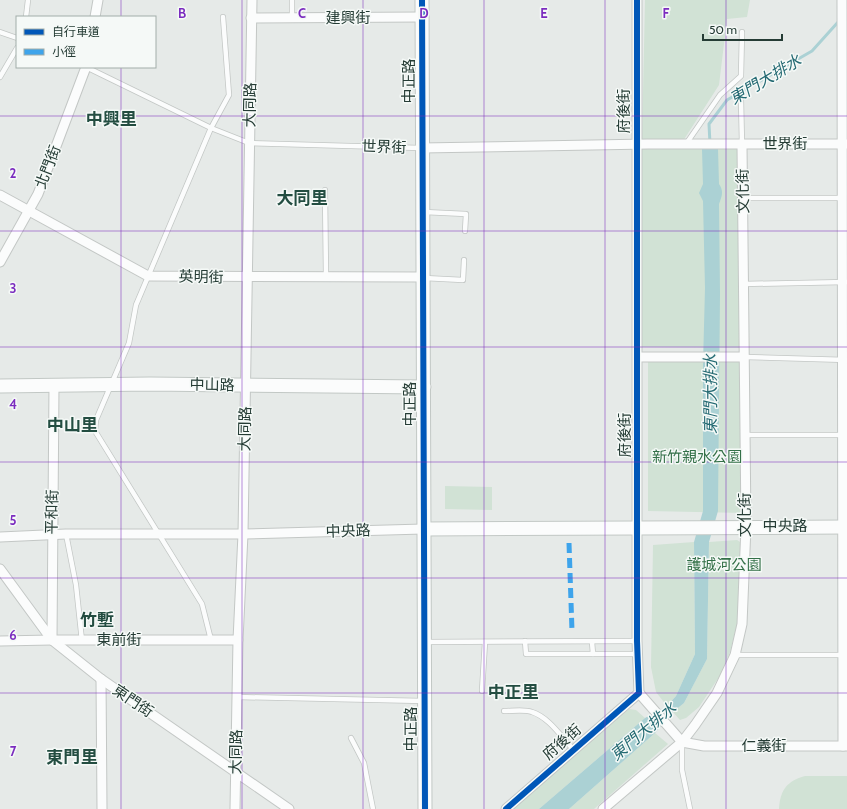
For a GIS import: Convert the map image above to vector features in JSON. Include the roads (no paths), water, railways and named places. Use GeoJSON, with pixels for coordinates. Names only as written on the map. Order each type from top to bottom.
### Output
{"type":"FeatureCollection","features":[{"type":"Feature","properties":{"kind":"street"},"geometry":{"type":"LineString","coordinates":[[95,16],[98,0]]}},
{"type":"Feature","properties":{"kind":"street","name":"大同路"},"geometry":{"type":"LineString","coordinates":[[235,809],[236,698],[243,534],[252,0]]}},
{"type":"Feature","properties":{"kind":"street","name":"中正路"},"geometry":{"type":"LineString","coordinates":[[422,0],[425,809]]}},
{"type":"Feature","properties":{"kind":"street","name":"府後街"},"geometry":{"type":"LineString","coordinates":[[506,809],[639,693],[637,641],[637,0]]}},
{"type":"Feature","properties":{"kind":"street"},"geometry":{"type":"LineString","coordinates":[[842,0],[842,33],[844,54],[844,144],[842,198],[845,360],[845,746]]}},
{"type":"Feature","properties":{"kind":"street","name":"建興街"},"geometry":{"type":"LineString","coordinates":[[251,18],[422,18]]}},
{"type":"Feature","properties":{"kind":"street","name":"北門街"},"geometry":{"type":"LineString","coordinates":[[0,262],[38,194],[86,68]]}},
{"type":"Feature","properties":{"kind":"street","name":"世界街"},"geometry":{"type":"LineString","coordinates":[[422,148],[637,144],[844,144]]}},
{"type":"Feature","properties":{"kind":"street","name":"文化街"},"geometry":{"type":"LineString","coordinates":[[603,809],[682,742],[717,693],[735,655],[742,624],[746,526],[742,144]]}},
{"type":"Feature","properties":{"kind":"street","name":"英明街"},"geometry":{"type":"LineString","coordinates":[[0,195],[148,276],[423,277]]}},
{"type":"Feature","properties":{"kind":"street"},"geometry":{"type":"LineString","coordinates":[[638,357],[744,357]]}},
{"type":"Feature","properties":{"kind":"street","name":"中山路"},"geometry":{"type":"LineString","coordinates":[[0,386],[150,384],[424,387]]}},
{"type":"Feature","properties":{"kind":"street","name":"平和街"},"geometry":{"type":"LineString","coordinates":[[52,640],[54,385]]}},
{"type":"Feature","properties":{"kind":"street","name":"中央路"},"geometry":{"type":"LineString","coordinates":[[0,537],[52,534],[243,534],[423,529],[638,528],[695,526],[845,527]]}},
{"type":"Feature","properties":{"kind":"street","name":"東門街"},"geometry":{"type":"LineString","coordinates":[[0,569],[52,640],[101,679],[289,809]]}},
{"type":"Feature","properties":{"kind":"street","name":"東前街"},"geometry":{"type":"LineString","coordinates":[[0,641],[238,640]]}},
{"type":"Feature","properties":{"kind":"street"},"geometry":{"type":"LineString","coordinates":[[101,679],[102,809]]}},
{"type":"Feature","properties":{"kind":"street"},"geometry":{"type":"LineString","coordinates":[[639,693],[682,742]]}},
{"type":"Feature","properties":{"kind":"street","name":"仁義街"},"geometry":{"type":"LineString","coordinates":[[682,742],[704,746],[845,746]]}},
{"type":"Feature","properties":{"kind":"lane"},"geometry":{"type":"LineString","coordinates":[[26,16],[28,0]]}},
{"type":"Feature","properties":{"kind":"lane"},"geometry":{"type":"LineString","coordinates":[[292,0],[292,18]]}},
{"type":"Feature","properties":{"kind":"lane"},"geometry":{"type":"LineString","coordinates":[[211,640],[202,604],[95,430],[96,420],[129,343],[136,305],[211,128],[229,95],[223,17]]}},
{"type":"Feature","properties":{"kind":"lane"},"geometry":{"type":"LineString","coordinates":[[0,32],[16,38]]}},
{"type":"Feature","properties":{"kind":"lane"},"geometry":{"type":"LineString","coordinates":[[686,144],[720,95],[741,76],[742,32]]}},
{"type":"Feature","properties":{"kind":"lane"},"geometry":{"type":"LineString","coordinates":[[0,77],[16,50]]}},
{"type":"Feature","properties":{"kind":"lane","name":"世界街"},"geometry":{"type":"LineString","coordinates":[[88,68],[211,128],[249,143],[422,148]]}},
{"type":"Feature","properties":{"kind":"lane"},"geometry":{"type":"LineString","coordinates":[[741,99],[742,144]]}},
{"type":"Feature","properties":{"kind":"lane"},"geometry":{"type":"LineString","coordinates":[[325,190],[326,277]]}},
{"type":"Feature","properties":{"kind":"lane"},"geometry":{"type":"LineString","coordinates":[[743,198],[842,198]]}},
{"type":"Feature","properties":{"kind":"lane"},"geometry":{"type":"LineString","coordinates":[[422,212],[466,214],[465,231]]}},
{"type":"Feature","properties":{"kind":"lane"},"geometry":{"type":"LineString","coordinates":[[423,277],[463,280],[464,260]]}},
{"type":"Feature","properties":{"kind":"lane"},"geometry":{"type":"LineString","coordinates":[[743,284],[844,282]]}},
{"type":"Feature","properties":{"kind":"lane"},"geometry":{"type":"LineString","coordinates":[[744,357],[845,360]]}},
{"type":"Feature","properties":{"kind":"lane"},"geometry":{"type":"LineString","coordinates":[[745,435],[845,435]]}},
{"type":"Feature","properties":{"kind":"lane"},"geometry":{"type":"LineString","coordinates":[[66,534],[76,585],[82,641]]}},
{"type":"Feature","properties":{"kind":"lane"},"geometry":{"type":"LineString","coordinates":[[424,642],[637,641]]}},
{"type":"Feature","properties":{"kind":"lane"},"geometry":{"type":"LineString","coordinates":[[482,691],[486,642]]}},
{"type":"Feature","properties":{"kind":"lane"},"geometry":{"type":"LineString","coordinates":[[525,642],[526,654],[638,654]]}},
{"type":"Feature","properties":{"kind":"lane"},"geometry":{"type":"LineString","coordinates":[[592,642],[593,654]]}},
{"type":"Feature","properties":{"kind":"lane"},"geometry":{"type":"LineString","coordinates":[[735,655],[845,652]]}},
{"type":"Feature","properties":{"kind":"lane"},"geometry":{"type":"LineString","coordinates":[[236,698],[424,701]]}},
{"type":"Feature","properties":{"kind":"lane"},"geometry":{"type":"LineString","coordinates":[[504,711],[531,712],[540,716],[574,750]]}},
{"type":"Feature","properties":{"kind":"lane"},"geometry":{"type":"LineString","coordinates":[[351,738],[364,763],[373,809]]}},
{"type":"Feature","properties":{"kind":"lane"},"geometry":{"type":"LineString","coordinates":[[682,742],[682,770],[690,809]]}},
{"type":"Feature","properties":{"kind":"water"},"geometry":{"type":"Polygon","coordinates":[[[702,149],[718,149],[719,184],[722,191],[719,204],[720,293],[718,511],[709,542],[707,659],[684,703],[673,712],[655,733],[569,809],[539,809],[645,718],[667,706],[676,696],[695,654],[694,542],[703,511],[703,364],[705,288],[703,201],[699,193],[703,184],[702,149]]]}},
{"type":"Feature","properties":{"kind":"waterway","name":"東門大排水"},"geometry":{"type":"LineString","coordinates":[[710,144],[709,124],[727,100],[812,51],[839,21]]}},
{"type":"Feature","properties":{"kind":"district","name":"中興里"},"geometry":{"type":"Point","coordinates":[111,119]}},
{"type":"Feature","properties":{"kind":"district","name":"大同里"},"geometry":{"type":"Point","coordinates":[302,198]}},
{"type":"Feature","properties":{"kind":"district","name":"中山里"},"geometry":{"type":"Point","coordinates":[72,425]}},
{"type":"Feature","properties":{"kind":"district","name":"竹塹"},"geometry":{"type":"Point","coordinates":[97,620]}},
{"type":"Feature","properties":{"kind":"district","name":"中正里"},"geometry":{"type":"Point","coordinates":[513,692]}},
{"type":"Feature","properties":{"kind":"district","name":"東門里"},"geometry":{"type":"Point","coordinates":[72,757]}},
{"type":"Feature","properties":{"kind":"park label","name":"新竹親水公園"},"geometry":{"type":"Point","coordinates":[697,457]}},
{"type":"Feature","properties":{"kind":"park label","name":"護城河公園"},"geometry":{"type":"Point","coordinates":[724,565]}}]}
